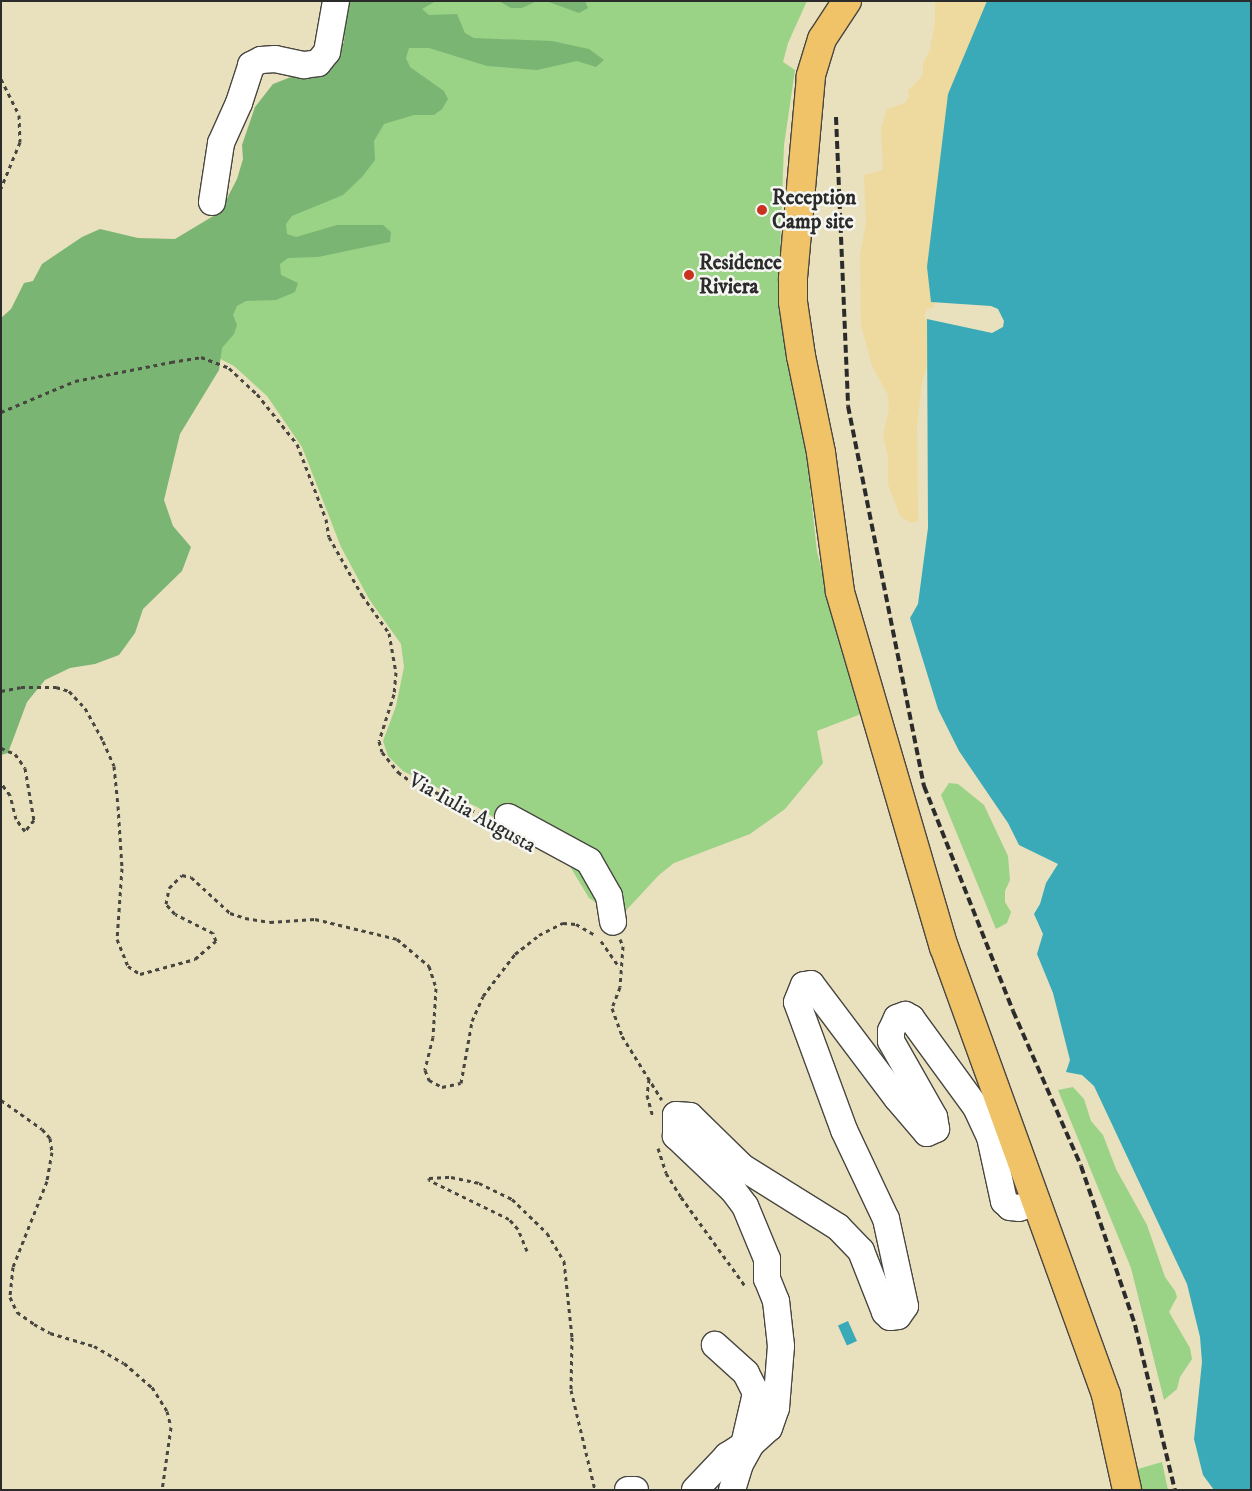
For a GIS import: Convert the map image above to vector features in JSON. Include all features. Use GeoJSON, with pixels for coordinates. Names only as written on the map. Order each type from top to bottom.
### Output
{"type":"FeatureCollection","features":[{"type":"Feature","properties":{"kind":"main road"},"geometry":{"type":"LineString","coordinates":[[848,1],[822,39],[807,107],[793,269],[793,302],[801,356],[821,453],[840,592],[852,639],[944,948],[1038,1202],[1106,1395],[1127,1490]]}},
{"type":"Feature","properties":{"kind":"street"},"geometry":{"type":"LineString","coordinates":[[212,202],[221,143],[239,103],[245,78],[251,65],[260,60],[304,65],[318,63],[327,52],[336,1]]}},
{"type":"Feature","properties":{"kind":"street"},"geometry":{"type":"LineString","coordinates":[[499,819],[589,861],[609,896],[613,922]]}},
{"type":"Feature","properties":{"kind":"street"},"geometry":{"type":"LineString","coordinates":[[695,1490],[727,1456],[748,1445],[769,1428],[776,1408],[781,1375],[780,1326],[776,1301],[767,1279],[767,1259],[745,1206],[675,1124],[690,1116],[742,1167],[838,1227],[861,1251],[872,1272],[885,1312],[890,1317],[902,1314],[905,1295],[886,1219],[844,1130],[797,1002],[800,989],[811,984],[896,1098],[928,1133],[936,1128],[934,1117],[892,1041],[891,1031],[897,1018],[905,1015],[911,1018],[976,1107],[990,1138],[1004,1201],[1010,1207],[1019,1208],[1038,1202]]}},
{"type":"Feature","properties":{"kind":"street"},"geometry":{"type":"LineString","coordinates":[[715,1345],[754,1384],[756,1393],[748,1445],[732,1490]]}},
{"type":"Feature","properties":{"kind":"street"},"geometry":{"type":"LineString","coordinates":[[628,1490],[635,1490]]}},
{"type":"Feature","properties":{"kind":"path"},"geometry":{"type":"LineString","coordinates":[[1,79],[19,115],[20,142],[1,188]]}},
{"type":"Feature","properties":{"kind":"path","name":"Via Iulia Augusta"},"geometry":{"type":"LineString","coordinates":[[1,412],[75,381],[171,362],[201,357],[229,368],[256,394],[297,444],[326,519],[330,537],[362,595],[389,633],[396,672],[394,694],[379,741],[382,752],[398,772],[413,783],[499,819]]}},
{"type":"Feature","properties":{"kind":"path"},"geometry":{"type":"LineString","coordinates":[[1,691],[30,687],[56,687],[69,691],[85,708],[103,741],[114,766],[118,806],[122,868],[117,939],[128,966],[140,974],[195,959],[216,941],[213,934],[175,914],[166,904],[169,888],[182,875],[191,877],[230,913],[245,918],[270,922],[314,919],[397,940],[430,966],[436,988],[433,1037],[425,1070],[429,1080],[442,1087],[462,1083],[470,1029],[483,996],[515,954],[539,935],[562,923],[590,930],[607,946],[619,967]]}},
{"type":"Feature","properties":{"kind":"path"},"geometry":{"type":"LineString","coordinates":[[1,748],[15,754],[25,768],[34,820],[25,831],[16,819],[10,795],[1,783]]}},
{"type":"Feature","properties":{"kind":"path"},"geometry":{"type":"LineString","coordinates":[[613,922],[623,946],[619,967],[620,987],[612,1008],[622,1036],[675,1124]]}},
{"type":"Feature","properties":{"kind":"path"},"geometry":{"type":"LineString","coordinates":[[1,1100],[42,1129],[50,1138],[52,1152],[47,1181],[13,1268],[10,1297],[17,1312],[34,1324],[50,1333],[94,1346],[124,1363],[152,1387],[167,1412],[171,1427],[162,1490]]}},
{"type":"Feature","properties":{"kind":"path"},"geometry":{"type":"LineString","coordinates":[[666,1173],[748,1294]]}},
{"type":"Feature","properties":{"kind":"path"},"geometry":{"type":"LineString","coordinates":[[527,1251],[518,1229],[509,1219],[429,1180],[429,1178],[441,1176],[479,1183],[512,1199],[547,1233],[564,1261],[572,1337],[571,1390],[595,1490]]}},
{"type":"Feature","properties":{"kind":"green space"},"geometry":{"type":"Polygon","coordinates":[[[346,1],[436,1],[422,9],[429,15],[457,14],[465,33],[474,38],[552,41],[589,49],[604,60],[596,67],[577,61],[537,70],[487,66],[429,48],[409,48],[406,58],[410,67],[444,91],[448,99],[442,109],[434,115],[414,115],[384,124],[374,141],[375,160],[362,177],[343,195],[292,216],[286,224],[287,234],[296,237],[337,225],[383,225],[391,232],[390,242],[318,257],[288,258],[280,264],[281,275],[298,283],[295,292],[276,300],[246,301],[237,306],[233,315],[237,325],[234,334],[222,348],[219,370],[180,434],[164,500],[173,526],[191,547],[182,571],[143,609],[135,633],[119,655],[95,664],[70,668],[45,680],[27,702],[8,753],[1,755],[1,318],[11,309],[24,283],[33,281],[42,264],[82,237],[100,229],[138,238],[175,239],[220,212],[237,179],[243,159],[242,145],[255,107],[273,84],[291,77],[310,76],[333,59],[344,42],[346,1]]]}},
{"type":"Feature","properties":{"kind":"green space"},"geometry":{"type":"Polygon","coordinates":[[[356,1],[807,1],[788,43],[783,62],[795,70],[784,145],[778,306],[803,423],[817,552],[861,714],[817,731],[823,763],[785,809],[750,834],[674,863],[659,875],[619,918],[589,898],[568,863],[477,807],[403,771],[388,756],[383,741],[396,706],[404,667],[401,644],[369,599],[341,547],[302,447],[267,396],[234,366],[209,353],[220,222],[354,40],[356,1]]]}},
{"type":"Feature","properties":{"kind":"green space"},"geometry":{"type":"Polygon","coordinates":[[[499,1],[537,1],[522,8],[511,8],[499,1]]]}},
{"type":"Feature","properties":{"kind":"green space"},"geometry":{"type":"Polygon","coordinates":[[[546,1],[585,1],[588,8],[579,13],[546,1]]]}},
{"type":"Feature","properties":{"kind":"green space"},"geometry":{"type":"Polygon","coordinates":[[[949,783],[958,784],[984,805],[1008,856],[1010,880],[1005,891],[1005,902],[1011,912],[1007,923],[996,929],[941,795],[949,783]]]}},
{"type":"Feature","properties":{"kind":"green space"},"geometry":{"type":"Polygon","coordinates":[[[1073,1087],[1084,1099],[1091,1121],[1103,1135],[1116,1169],[1147,1225],[1165,1277],[1177,1297],[1169,1312],[1190,1348],[1192,1359],[1180,1377],[1177,1389],[1164,1400],[1131,1268],[1058,1090],[1073,1087]]]}},
{"type":"Feature","properties":{"kind":"green space"},"geometry":{"type":"Polygon","coordinates":[[[1162,1462],[1168,1490],[1140,1490],[1138,1469],[1162,1462]]]}},
{"type":"Feature","properties":{"kind":"sand"},"geometry":{"type":"Polygon","coordinates":[[[935,1],[993,1],[934,308],[927,309],[924,316],[932,325],[933,346],[922,383],[917,425],[918,521],[911,523],[900,516],[888,484],[888,456],[883,436],[889,409],[888,395],[872,366],[861,325],[860,255],[866,222],[864,175],[883,170],[881,129],[887,109],[905,103],[909,97],[908,91],[923,75],[923,63],[930,50],[935,22],[935,1]]]}},
{"type":"Feature","properties":{"kind":"water"},"geometry":{"type":"Polygon","coordinates":[[[987,1],[1251,1],[1251,1490],[1214,1490],[1203,1475],[1194,1439],[1202,1362],[1200,1337],[1187,1284],[1094,1086],[1082,1075],[1066,1072],[1070,1060],[1053,993],[1037,954],[1043,934],[1034,914],[1040,904],[1046,883],[1058,864],[1019,845],[1008,823],[959,751],[938,709],[910,618],[918,604],[928,528],[927,319],[992,333],[1003,327],[1004,321],[998,309],[991,306],[931,302],[927,267],[948,94],[987,1]]]}},
{"type":"Feature","properties":{"kind":"water"},"geometry":{"type":"Polygon","coordinates":[[[848,1321],[857,1341],[847,1346],[838,1325],[848,1321]]]}},
{"type":"Feature","properties":{"kind":"railway"},"geometry":{"type":"LineString","coordinates":[[836,117],[848,406],[924,786],[1013,1011],[1081,1166],[1135,1325],[1175,1490]]}},
{"type":"Feature","properties":{"kind":"place","name":"Reception Camp site"},"geometry":{"type":"Point","coordinates":[762,210]}},
{"type":"Feature","properties":{"kind":"place","name":"Residence Riviera"},"geometry":{"type":"Point","coordinates":[689,275]}}]}
